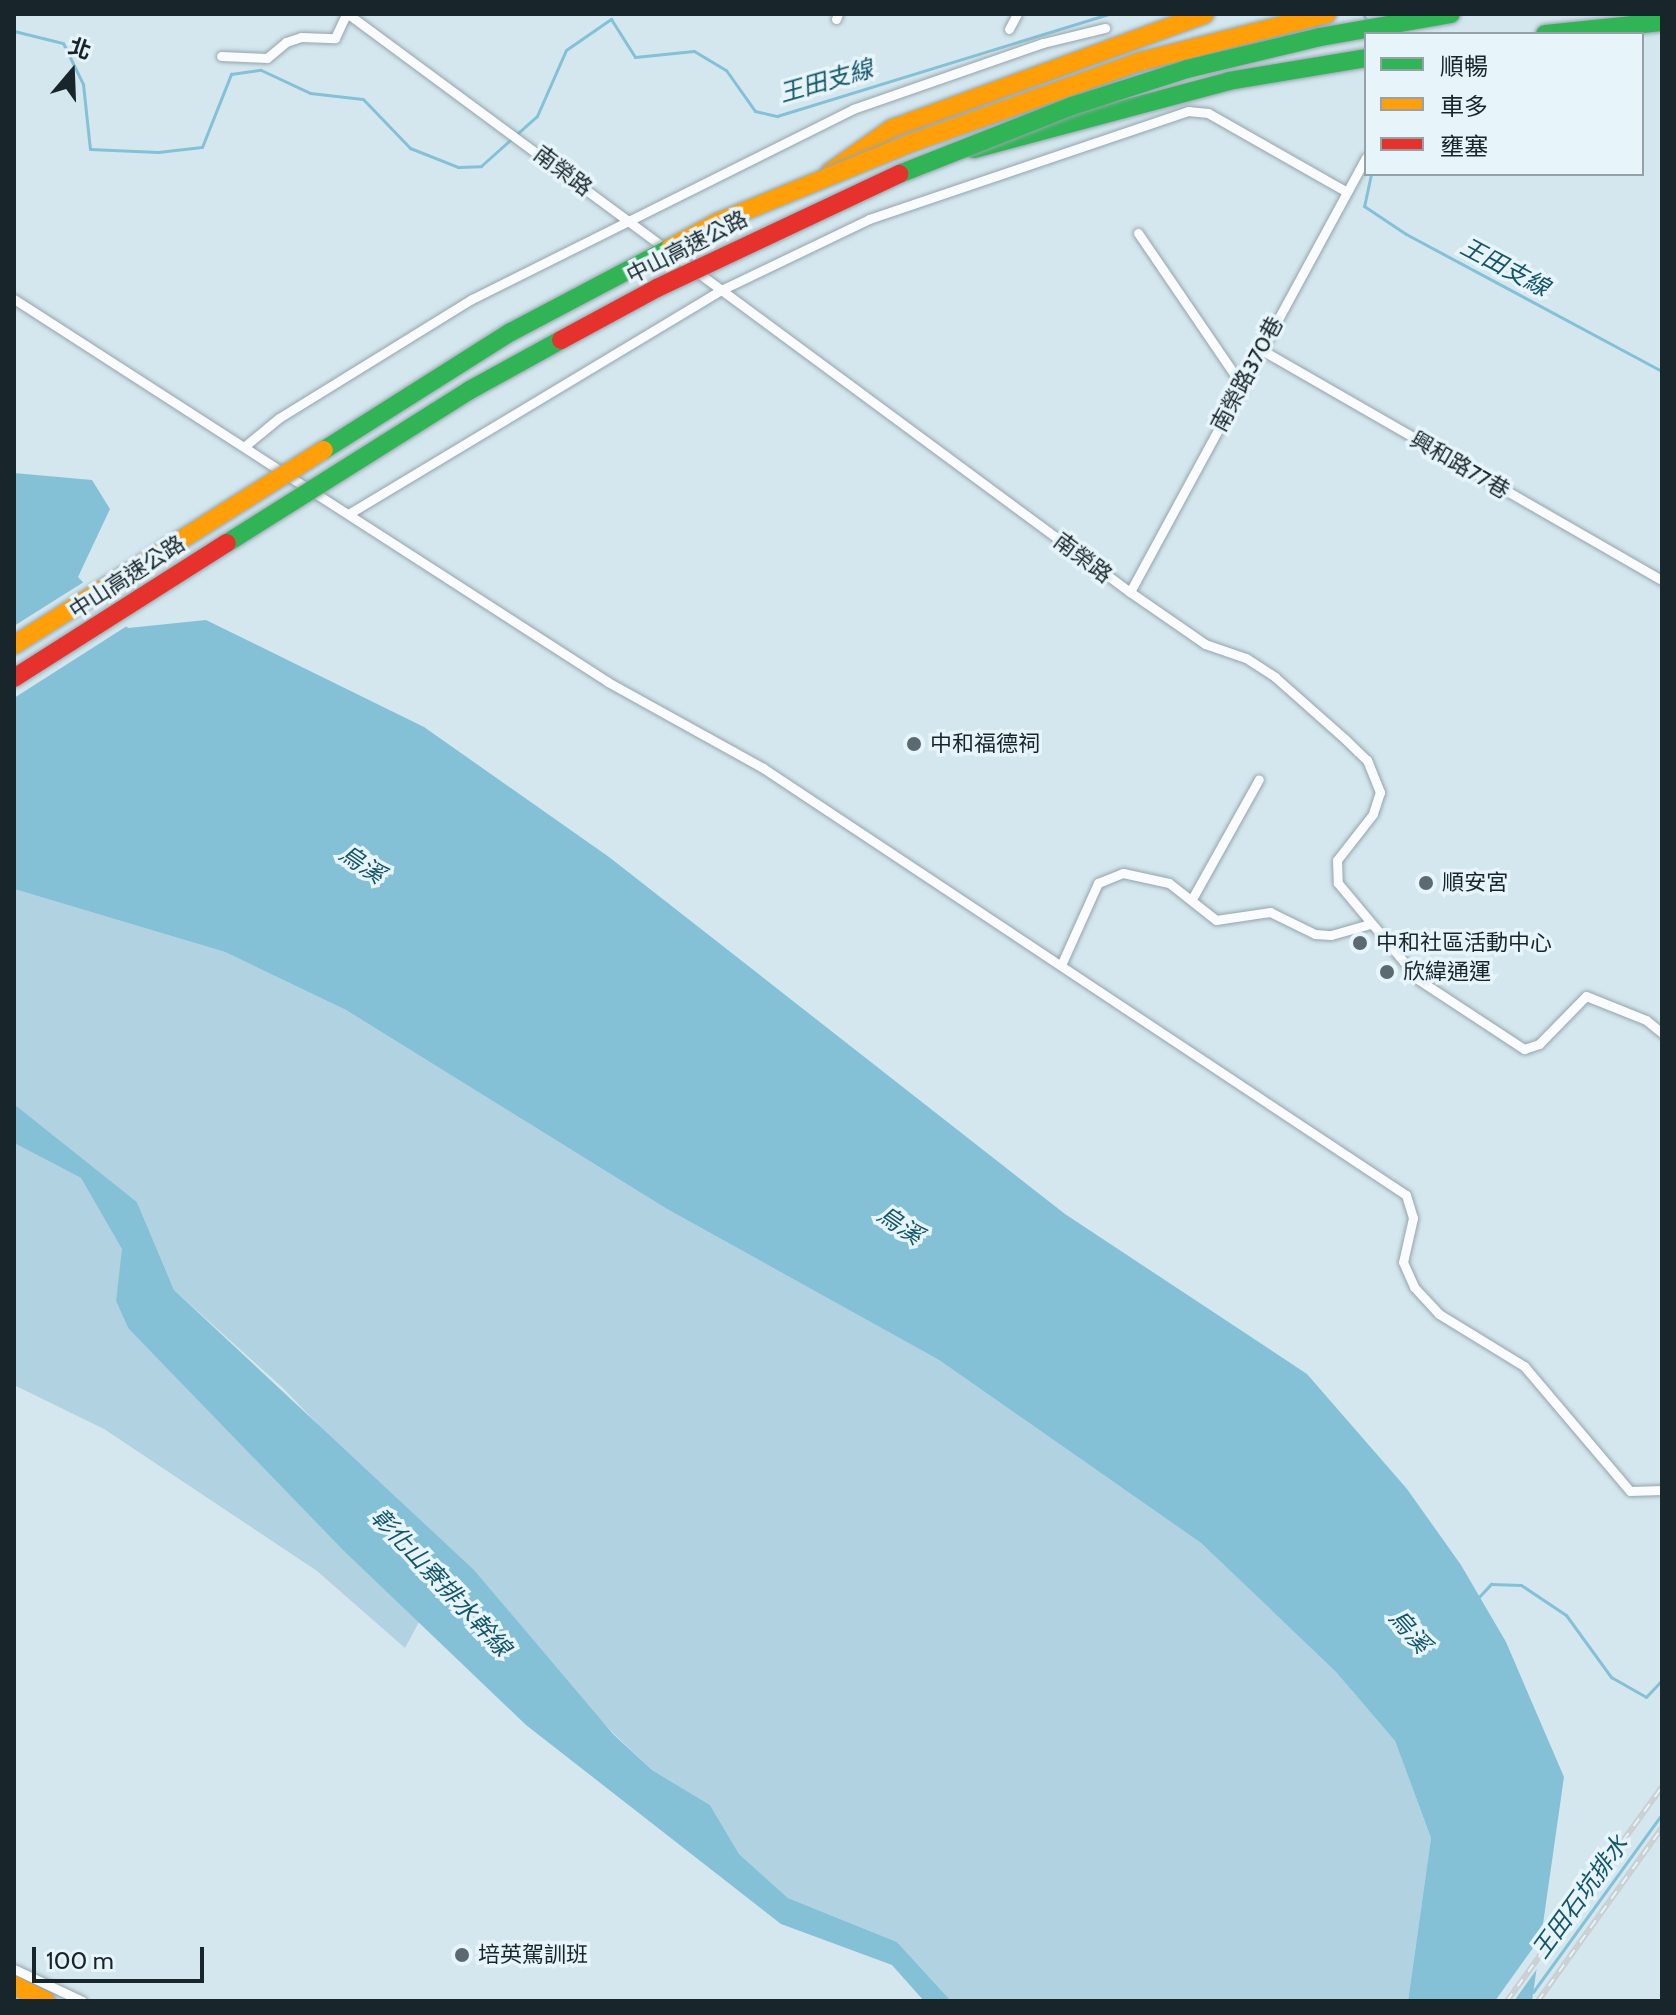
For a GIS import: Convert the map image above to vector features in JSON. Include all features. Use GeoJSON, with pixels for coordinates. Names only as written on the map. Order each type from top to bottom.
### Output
{"type":"FeatureCollection","features":[{"type":"Feature","properties":{"kind":"highway","name":"中山高速公路"},"geometry":{"type":"LineString","coordinates":[[824,176],[891,129],[1205,14]]}},
{"type":"Feature","properties":{"kind":"highway","name":"中山高速公路"},"geometry":{"type":"LineString","coordinates":[[14,645],[511,332],[718,222],[824,176],[1138,62],[1327,14]]}},
{"type":"Feature","properties":{"kind":"highway","name":"中山高速公路"},"geometry":{"type":"LineString","coordinates":[[14,678],[470,390],[756,238],[955,151],[1187,69],[1320,37],[1451,14]]}},
{"type":"Feature","properties":{"kind":"highway"},"geometry":{"type":"LineString","coordinates":[[1564,32],[1662,22]]}},
{"type":"Feature","properties":{"kind":"highway"},"geometry":{"type":"LineString","coordinates":[[955,151],[1019,141],[1229,81],[1364,58]]}},
{"type":"Feature","properties":{"kind":"highway"},"geometry":{"type":"LineString","coordinates":[[14,1985],[46,2001]]}},
{"type":"Feature","properties":{"kind":"street"},"geometry":{"type":"LineString","coordinates":[[221,56],[267,58],[301,37],[335,38],[347,14]]}},
{"type":"Feature","properties":{"kind":"street","name":"南榮路"},"geometry":{"type":"LineString","coordinates":[[347,14],[510,130],[1130,592],[1205,644],[1246,658],[1275,677],[1367,760],[1378,779],[1378,802],[1336,867],[1346,897],[1419,980],[1524,1049],[1539,1044],[1586,996],[1646,1020],[1662,1033]]}},
{"type":"Feature","properties":{"kind":"street"},"geometry":{"type":"LineString","coordinates":[[1009,29],[1017,14]]}},
{"type":"Feature","properties":{"kind":"street"},"geometry":{"type":"LineString","coordinates":[[245,446],[279,418],[472,299],[853,109],[1043,43],[1105,28]]}},
{"type":"Feature","properties":{"kind":"street"},"geometry":{"type":"LineString","coordinates":[[350,513],[721,290],[869,219],[1195,110],[1347,192]]}},
{"type":"Feature","properties":{"kind":"street","name":"南榮路370巷"},"geometry":{"type":"LineString","coordinates":[[1130,592],[1364,162]]}},
{"type":"Feature","properties":{"kind":"street"},"geometry":{"type":"LineString","coordinates":[[1138,233],[1241,384]]}},
{"type":"Feature","properties":{"kind":"street"},"geometry":{"type":"LineString","coordinates":[[14,299],[608,682],[763,768],[1062,963],[1406,1195],[1413,1218],[1403,1262],[1414,1287],[1439,1314],[1531,1372],[1630,1491],[1662,1490]]}},
{"type":"Feature","properties":{"kind":"street","name":"興和路77巷"},"geometry":{"type":"LineString","coordinates":[[1260,349],[1662,580]]}},
{"type":"Feature","properties":{"kind":"street"},"geometry":{"type":"LineString","coordinates":[[1192,899],[1259,779]]}},
{"type":"Feature","properties":{"kind":"street"},"geometry":{"type":"LineString","coordinates":[[1062,963],[1104,878],[1146,874],[1192,899],[1216,920],[1270,912],[1315,934],[1331,935],[1370,924]]}},
{"type":"Feature","properties":{"kind":"street"},"geometry":{"type":"LineString","coordinates":[[14,1969],[82,2001]]}},
{"type":"Feature","properties":{"kind":"shaded area"},"geometry":{"type":"Polygon","coordinates":[[[14,889],[225,952],[346,1010],[667,1209],[939,1360],[1201,1543],[1336,1672],[1395,1741],[1431,1838],[1408,2001],[951,2001],[897,1942],[788,1898],[739,1854],[710,1805],[652,1770],[613,1733],[283,1388],[174,1290],[137,1202],[14,1104],[14,889]]]}},
{"type":"Feature","properties":{"kind":"shaded area"},"geometry":{"type":"Polygon","coordinates":[[[14,1143],[81,1178],[123,1249],[116,1301],[128,1328],[419,1622],[405,1648],[317,1571],[104,1429],[14,1385],[14,1143]]]}},
{"type":"Feature","properties":{"kind":"water","name":"烏溪"},"geometry":{"type":"Polygon","coordinates":[[[14,473],[92,480],[110,509],[78,577],[128,628],[206,620],[424,727],[609,857],[1065,1214],[1307,1374],[1407,1489],[1461,1565],[1506,1642],[1564,1777],[1532,2001],[1408,2001],[1431,1838],[1395,1741],[1336,1672],[1201,1543],[939,1360],[667,1209],[346,1010],[225,952],[14,889],[14,473]]]}},
{"type":"Feature","properties":{"kind":"water","name":"彰化山寮排水幹線"},"geometry":{"type":"Polygon","coordinates":[[[14,1104],[137,1202],[174,1290],[474,1570],[613,1734],[652,1770],[710,1805],[739,1854],[788,1898],[897,1942],[951,2001],[924,2001],[892,1965],[781,1924],[526,1725],[343,1550],[128,1328],[116,1301],[122,1249],[81,1178],[14,1143],[14,1104]]]}},
{"type":"Feature","properties":{"kind":"pier"},"geometry":{"type":"Polygon","coordinates":[[[87,580],[130,624],[14,698],[14,626],[87,580]]]}},
{"type":"Feature","properties":{"kind":"pier"},"geometry":{"type":"Polygon","coordinates":[[[1548,1927],[1542,1962],[1514,2001],[1495,2001],[1548,1927]]]}},
{"type":"Feature","properties":{"kind":"waterway","name":"王田支線"},"geometry":{"type":"LineString","coordinates":[[14,31],[63,43],[83,84],[90,149],[158,152],[202,147],[231,74],[261,70],[310,93],[363,99],[410,148],[458,167],[481,166],[537,116],[566,50],[611,19],[635,57],[694,51],[726,70],[755,111],[777,116],[1108,14]]}},
{"type":"Feature","properties":{"kind":"waterway","name":"王田支線"},"geometry":{"type":"LineString","coordinates":[[1363,14],[1367,21]]}},
{"type":"Feature","properties":{"kind":"waterway","name":"王田支線"},"geometry":{"type":"LineString","coordinates":[[1371,176],[1364,206],[1406,234],[1662,371]]}},
{"type":"Feature","properties":{"kind":"waterway"},"geometry":{"type":"LineString","coordinates":[[1477,1599],[1491,1584],[1521,1585],[1566,1615],[1611,1677],[1646,1697],[1662,1680]]}},
{"type":"Feature","properties":{"kind":"waterway","name":"王田石坑排水"},"geometry":{"type":"LineString","coordinates":[[1533,1992],[1662,1814]]}},
{"type":"Feature","properties":{"kind":"railway"},"geometry":{"type":"LineString","coordinates":[[1507,2001],[1662,1787]]}},
{"type":"Feature","properties":{"kind":"railway"},"geometry":{"type":"LineString","coordinates":[[1538,2001],[1662,1828]]}},
{"type":"Feature","properties":{"kind":"traffic: fast"},"geometry":{"type":"LineString","coordinates":[[899,174],[1072,106],[1187,69],[1320,37],[1451,14]]}},
{"type":"Feature","properties":{"kind":"traffic: fast"},"geometry":{"type":"LineString","coordinates":[[1564,32],[1662,22]]}},
{"type":"Feature","properties":{"kind":"traffic: fast"},"geometry":{"type":"LineString","coordinates":[[974,149],[1229,81],[1364,58]]}},
{"type":"Feature","properties":{"kind":"traffic: fast"},"geometry":{"type":"LineString","coordinates":[[324,450],[511,332],[670,248]]}},
{"type":"Feature","properties":{"kind":"traffic: fast"},"geometry":{"type":"LineString","coordinates":[[227,543],[470,390],[561,340]]}},
{"type":"Feature","properties":{"kind":"traffic: slow"},"geometry":{"type":"LineString","coordinates":[[830,172],[891,129],[1205,14]]}},
{"type":"Feature","properties":{"kind":"traffic: slow"},"geometry":{"type":"LineString","coordinates":[[670,248],[718,222],[908,144],[1138,62],[1327,14]]}},
{"type":"Feature","properties":{"kind":"traffic: slow"},"geometry":{"type":"LineString","coordinates":[[14,645],[324,450]]}},
{"type":"Feature","properties":{"kind":"traffic: slow"},"geometry":{"type":"LineString","coordinates":[[14,1985],[46,2001]]}},
{"type":"Feature","properties":{"kind":"traffic: jam"},"geometry":{"type":"LineString","coordinates":[[561,340],[657,288],[899,174]]}},
{"type":"Feature","properties":{"kind":"traffic: jam"},"geometry":{"type":"LineString","coordinates":[[14,678],[227,543]]}},
{"type":"Feature","properties":{"kind":"place","name":"中和福德祠"},"geometry":{"type":"Point","coordinates":[914,744]}},
{"type":"Feature","properties":{"kind":"place","name":"順安宮"},"geometry":{"type":"Point","coordinates":[1426,883]}},
{"type":"Feature","properties":{"kind":"place","name":"中和社區活動中心"},"geometry":{"type":"Point","coordinates":[1360,943]}},
{"type":"Feature","properties":{"kind":"place","name":"欣緯通運"},"geometry":{"type":"Point","coordinates":[1387,972]}},
{"type":"Feature","properties":{"kind":"place","name":"培英駕訓班"},"geometry":{"type":"Point","coordinates":[462,1955]}}]}
